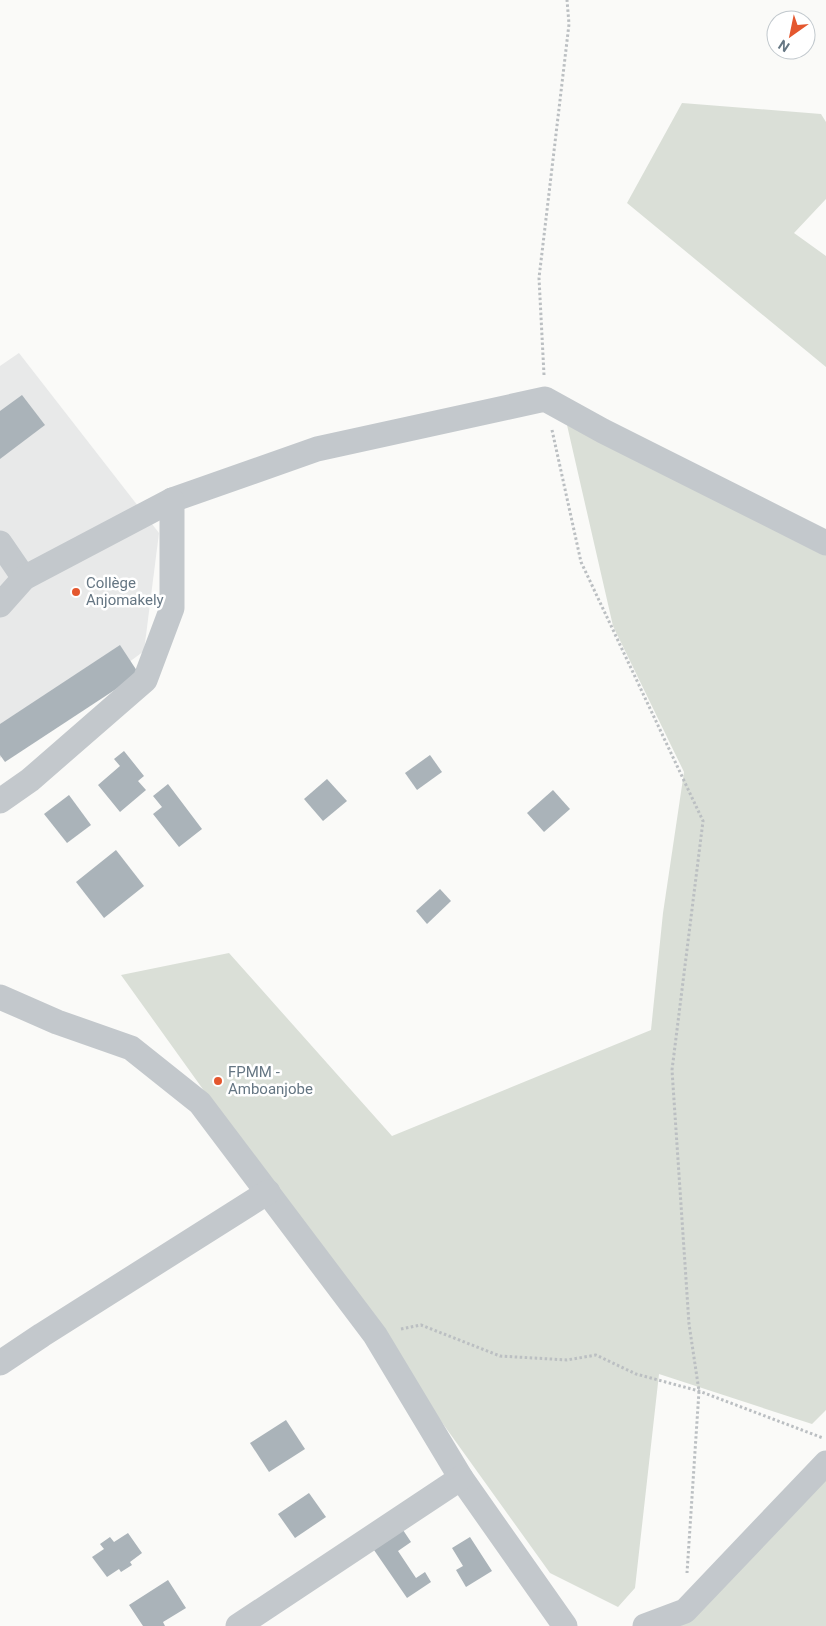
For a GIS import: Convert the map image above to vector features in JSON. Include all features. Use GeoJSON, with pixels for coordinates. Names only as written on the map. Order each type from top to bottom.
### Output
{"type":"FeatureCollection","features":[{"type":"Feature","properties":{"kind":"street"},"geometry":{"type":"LineString","coordinates":[[0,605],[24,578],[172,500],[317,449],[545,399],[603,431],[826,543]]}},
{"type":"Feature","properties":{"kind":"street"},"geometry":{"type":"LineString","coordinates":[[0,801],[30,780],[145,680],[172,608],[172,500]]}},
{"type":"Feature","properties":{"kind":"street"},"geometry":{"type":"LineString","coordinates":[[0,543],[24,578]]}},
{"type":"Feature","properties":{"kind":"street"},"geometry":{"type":"LineString","coordinates":[[0,996],[57,1022],[131,1048],[200,1103],[375,1335],[460,1478],[566,1626]]}},
{"type":"Feature","properties":{"kind":"street"},"geometry":{"type":"LineString","coordinates":[[0,1363],[268,1192]]}},
{"type":"Feature","properties":{"kind":"street"},"geometry":{"type":"LineString","coordinates":[[645,1626],[683,1618],[826,1462]]}},
{"type":"Feature","properties":{"kind":"street"},"geometry":{"type":"LineString","coordinates":[[238,1626],[460,1478]]}},
{"type":"Feature","properties":{"kind":"path"},"geometry":{"type":"LineString","coordinates":[[567,0],[569,24],[539,278],[545,399],[581,562],[703,821],[672,1070],[689,1324],[699,1391],[683,1618]]}},
{"type":"Feature","properties":{"kind":"path"},"geometry":{"type":"LineString","coordinates":[[375,1335],[421,1325],[500,1356],[567,1360],[596,1355],[636,1374],[699,1391],[826,1440]]}},
{"type":"Feature","properties":{"kind":"shaded area"},"geometry":{"type":"Polygon","coordinates":[[[682,103],[821,114],[826,122],[826,199],[794,233],[826,256],[826,367],[627,203],[682,103]]]}},
{"type":"Feature","properties":{"kind":"shaded area","name":"Collège Anjomakely"},"geometry":{"type":"Polygon","coordinates":[[[19,353],[159,533],[144,651],[0,758],[0,366],[19,353]]]}},
{"type":"Feature","properties":{"kind":"shaded area"},"geometry":{"type":"Polygon","coordinates":[[[567,425],[826,547],[826,1410],[812,1424],[659,1374],[635,1588],[618,1607],[550,1573],[121,975],[229,953],[392,1136],[651,1030],[663,913],[684,772],[613,626],[567,425]]]}},
{"type":"Feature","properties":{"kind":"shaded area"},"geometry":{"type":"Polygon","coordinates":[[[826,1471],[826,1626],[681,1626],[685,1611],[826,1471]]]}},
{"type":"Feature","properties":{"kind":"building"},"geometry":{"type":"Polygon","coordinates":[[[22,395],[45,425],[0,459],[0,411],[22,395]]]}},
{"type":"Feature","properties":{"kind":"building"},"geometry":{"type":"Polygon","coordinates":[[[120,645],[139,674],[5,762],[0,755],[0,724],[120,645]]]}},
{"type":"Feature","properties":{"kind":"building"},"geometry":{"type":"Polygon","coordinates":[[[124,751],[144,776],[138,781],[146,790],[120,812],[98,785],[120,766],[114,759],[124,751]]]}},
{"type":"Feature","properties":{"kind":"building"},"geometry":{"type":"Polygon","coordinates":[[[430,755],[442,772],[417,790],[405,773],[430,755]]]}},
{"type":"Feature","properties":{"kind":"building"},"geometry":{"type":"Polygon","coordinates":[[[327,779],[347,801],[323,821],[304,799],[327,779]]]}},
{"type":"Feature","properties":{"kind":"building"},"geometry":{"type":"Polygon","coordinates":[[[168,784],[202,829],[179,847],[153,814],[162,807],[153,796],[168,784]]]}},
{"type":"Feature","properties":{"kind":"building"},"geometry":{"type":"Polygon","coordinates":[[[553,790],[570,809],[544,832],[527,813],[553,790]]]}},
{"type":"Feature","properties":{"kind":"building"},"geometry":{"type":"Polygon","coordinates":[[[69,795],[91,825],[67,843],[44,814],[69,795]]]}},
{"type":"Feature","properties":{"kind":"building"},"geometry":{"type":"Polygon","coordinates":[[[116,850],[144,886],[104,918],[76,882],[116,850]]]}},
{"type":"Feature","properties":{"kind":"building"},"geometry":{"type":"Polygon","coordinates":[[[440,889],[451,901],[427,924],[416,911],[440,889]]]}},
{"type":"Feature","properties":{"kind":"building"},"geometry":{"type":"Polygon","coordinates":[[[286,1420],[305,1449],[269,1472],[250,1443],[286,1420]]]}},
{"type":"Feature","properties":{"kind":"building"},"geometry":{"type":"Polygon","coordinates":[[[309,1493],[326,1517],[295,1538],[278,1514],[309,1493]]]}},
{"type":"Feature","properties":{"kind":"building"},"geometry":{"type":"Polygon","coordinates":[[[403,1530],[411,1542],[398,1551],[416,1578],[425,1572],[431,1582],[407,1598],[374,1550],[403,1530]]]}},
{"type":"Feature","properties":{"kind":"building"},"geometry":{"type":"Polygon","coordinates":[[[128,1533],[142,1553],[130,1562],[132,1565],[121,1572],[119,1569],[107,1577],[92,1557],[104,1549],[100,1544],[110,1537],[114,1542],[128,1533]]]}},
{"type":"Feature","properties":{"kind":"building"},"geometry":{"type":"Polygon","coordinates":[[[470,1537],[492,1571],[466,1587],[456,1570],[463,1566],[452,1548],[470,1537]]]}},
{"type":"Feature","properties":{"kind":"building"},"geometry":{"type":"Polygon","coordinates":[[[168,1580],[186,1608],[163,1622],[165,1626],[143,1626],[129,1605],[168,1580]]]}},
{"type":"Feature","properties":{"kind":"place","name":"Collège Anjomakely"},"geometry":{"type":"Point","coordinates":[76,592]}},
{"type":"Feature","properties":{"kind":"place","name":"FPMM - Amboanjobe"},"geometry":{"type":"Point","coordinates":[218,1081]}}]}
